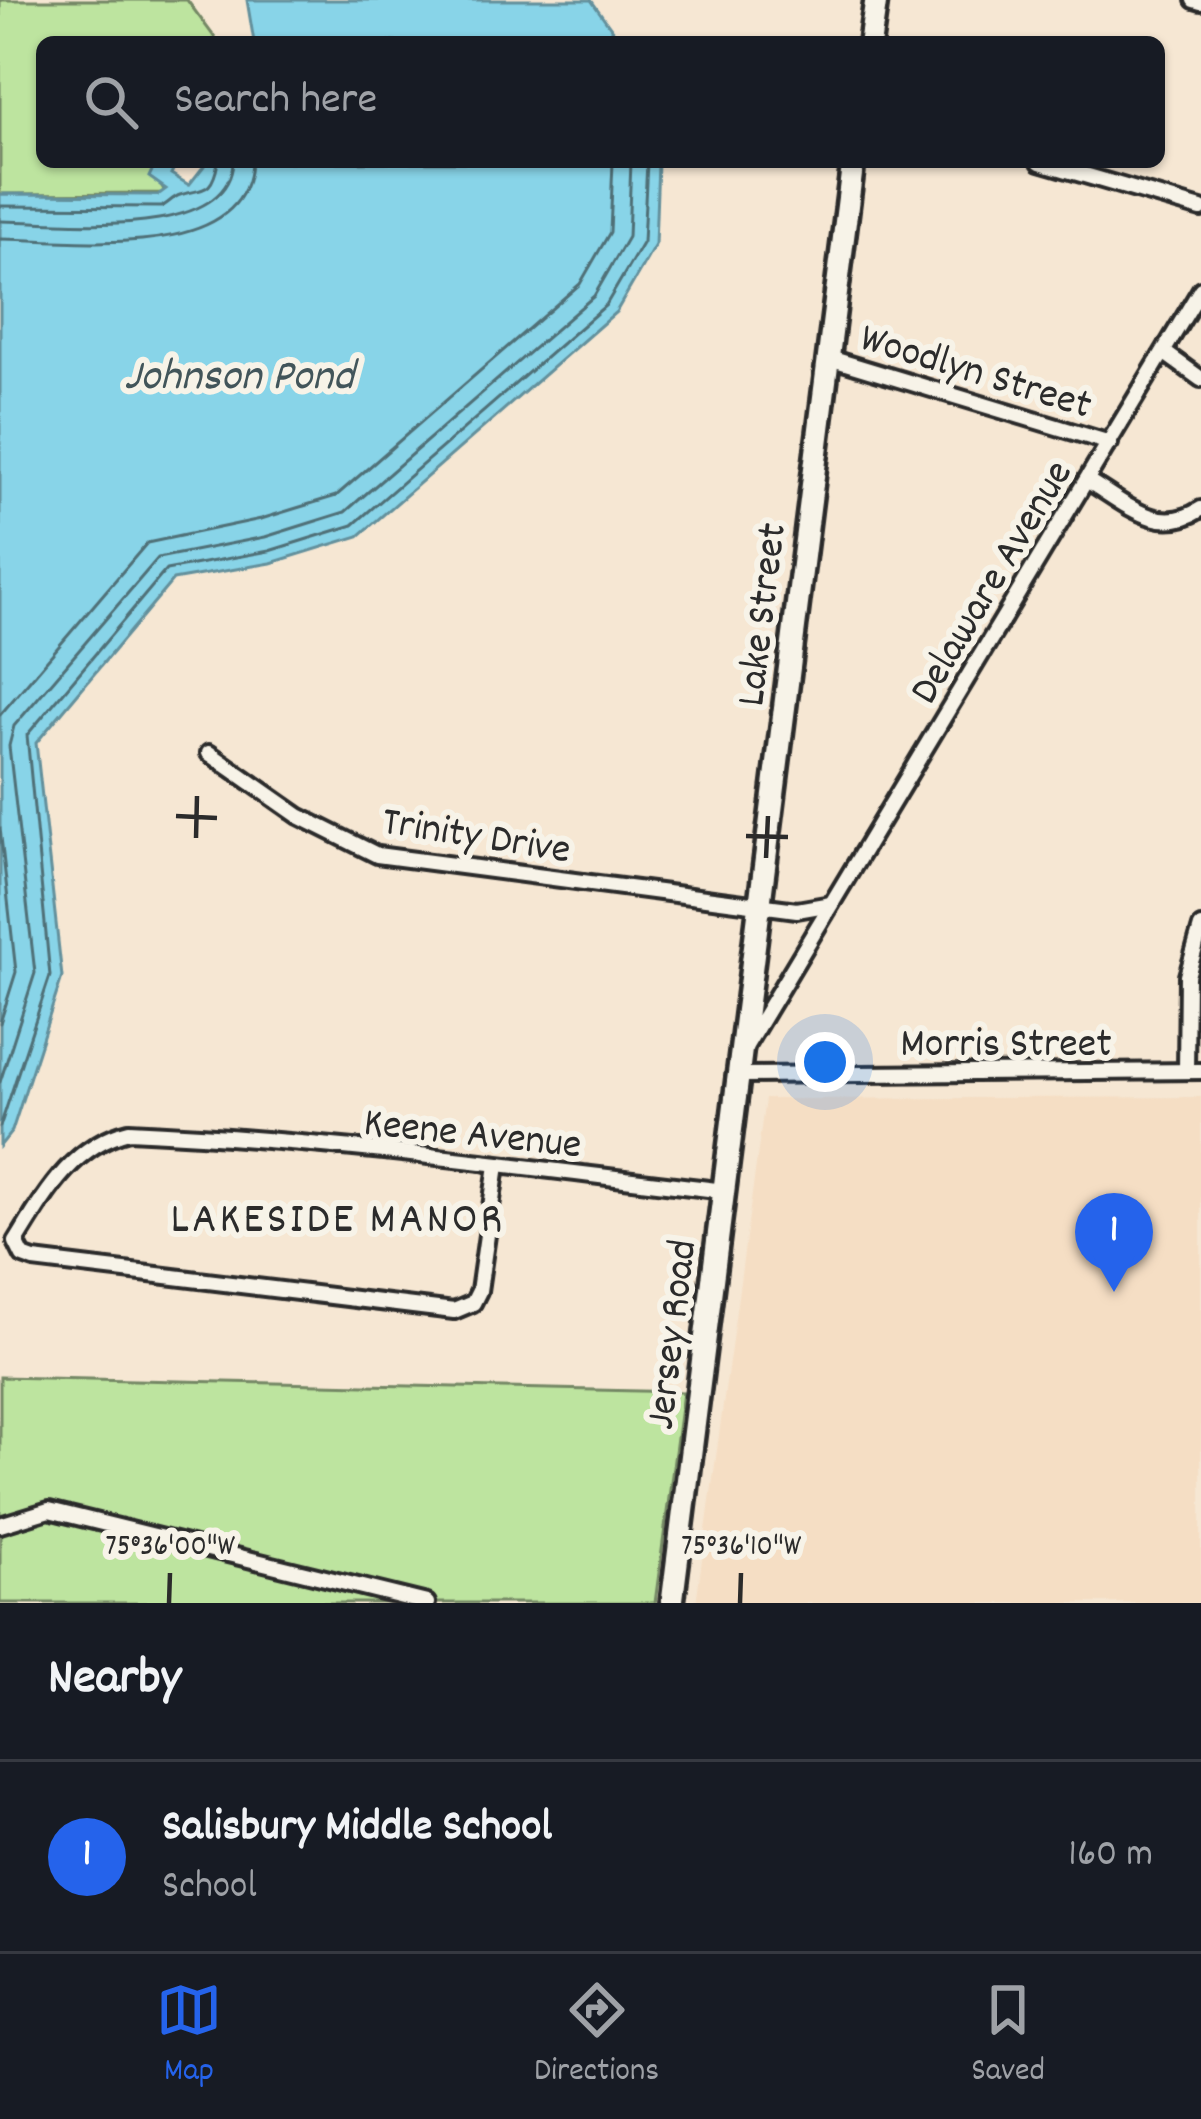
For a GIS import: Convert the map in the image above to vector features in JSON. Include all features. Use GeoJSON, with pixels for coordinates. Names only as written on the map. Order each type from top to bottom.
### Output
{"type":"FeatureCollection","features":[{"type":"Feature","properties":{"kind":"street"},"geometry":{"type":"LineString","coordinates":[[871,36],[876,0]]}},
{"type":"Feature","properties":{"kind":"street","name":"Lake Street"},"geometry":{"type":"LineString","coordinates":[[740,1075],[852,168]]}},
{"type":"Feature","properties":{"kind":"street"},"geometry":{"type":"LineString","coordinates":[[1061,168],[1201,208]]}},
{"type":"Feature","properties":{"kind":"street","name":"Delaware Avenue"},"geometry":{"type":"LineString","coordinates":[[744,1049],[1201,289]]}},
{"type":"Feature","properties":{"kind":"street"},"geometry":{"type":"LineString","coordinates":[[1165,353],[1201,380]]}},
{"type":"Feature","properties":{"kind":"street","name":"Woodlyn Street"},"geometry":{"type":"LineString","coordinates":[[826,357],[1110,443]]}},
{"type":"Feature","properties":{"kind":"street"},"geometry":{"type":"LineString","coordinates":[[1088,481],[1154,521],[1181,520],[1201,509]]}},
{"type":"Feature","properties":{"kind":"street","name":"Trinity Drive"},"geometry":{"type":"LineString","coordinates":[[209,753],[299,816],[377,855],[761,904]]}},
{"type":"Feature","properties":{"kind":"street"},"geometry":{"type":"LineString","coordinates":[[761,904],[797,910],[831,904]]}},
{"type":"Feature","properties":{"kind":"street"},"geometry":{"type":"LineString","coordinates":[[1193,1071],[1186,976],[1201,927]]}},
{"type":"Feature","properties":{"kind":"street","name":"Morris Street"},"geometry":{"type":"LineString","coordinates":[[740,1075],[1193,1071]]}},
{"type":"Feature","properties":{"kind":"street","name":"Jersey Road"},"geometry":{"type":"LineString","coordinates":[[672,1603],[740,1075]]}},
{"type":"Feature","properties":{"kind":"street","name":"Keene Avenue"},"geometry":{"type":"LineString","coordinates":[[497,1165],[473,1304],[454,1311],[23,1256],[16,1241],[51,1185],[105,1137],[129,1130],[497,1165],[725,1191]]}},
{"type":"Feature","properties":{"kind":"street"},"geometry":{"type":"LineString","coordinates":[[0,1525],[49,1510],[427,1603]]}},
{"type":"Feature","properties":{"kind":"shaded area"},"geometry":{"type":"Polygon","coordinates":[[[1201,1097],[1201,1603],[696,1603],[765,1099],[1201,1097]]]}},
{"type":"Feature","properties":{"kind":"green space"},"geometry":{"type":"Polygon","coordinates":[[[0,0],[187,0],[214,36],[36,36],[36,168],[152,168],[166,193],[0,194],[0,0]]]}},
{"type":"Feature","properties":{"kind":"green space"},"geometry":{"type":"Polygon","coordinates":[[[0,1377],[683,1392],[655,1603],[0,1603],[0,1377]]]}},
{"type":"Feature","properties":{"kind":"water"},"geometry":{"type":"Polygon","coordinates":[[[247,0],[591,0],[617,36],[253,36],[247,0]]]}},
{"type":"Feature","properties":{"kind":"water","name":"Johnson Pond"},"geometry":{"type":"Polygon","coordinates":[[[153,168],[174,168],[171,174],[189,185],[202,168],[658,168],[655,245],[616,312],[359,536],[271,563],[173,580],[36,743],[62,977],[12,1131],[0,1146],[0,194],[158,195],[166,189],[149,177],[153,168]]]}},
{"type":"Feature","properties":{"kind":"place","name":"Salisbury Middle School"},"geometry":{"type":"Point","coordinates":[1114,1292]}},
{"type":"Feature","properties":{"kind":"district","name":"LAKESIDE MANOR"},"geometry":{"type":"Point","coordinates":[338,1215]}}]}
